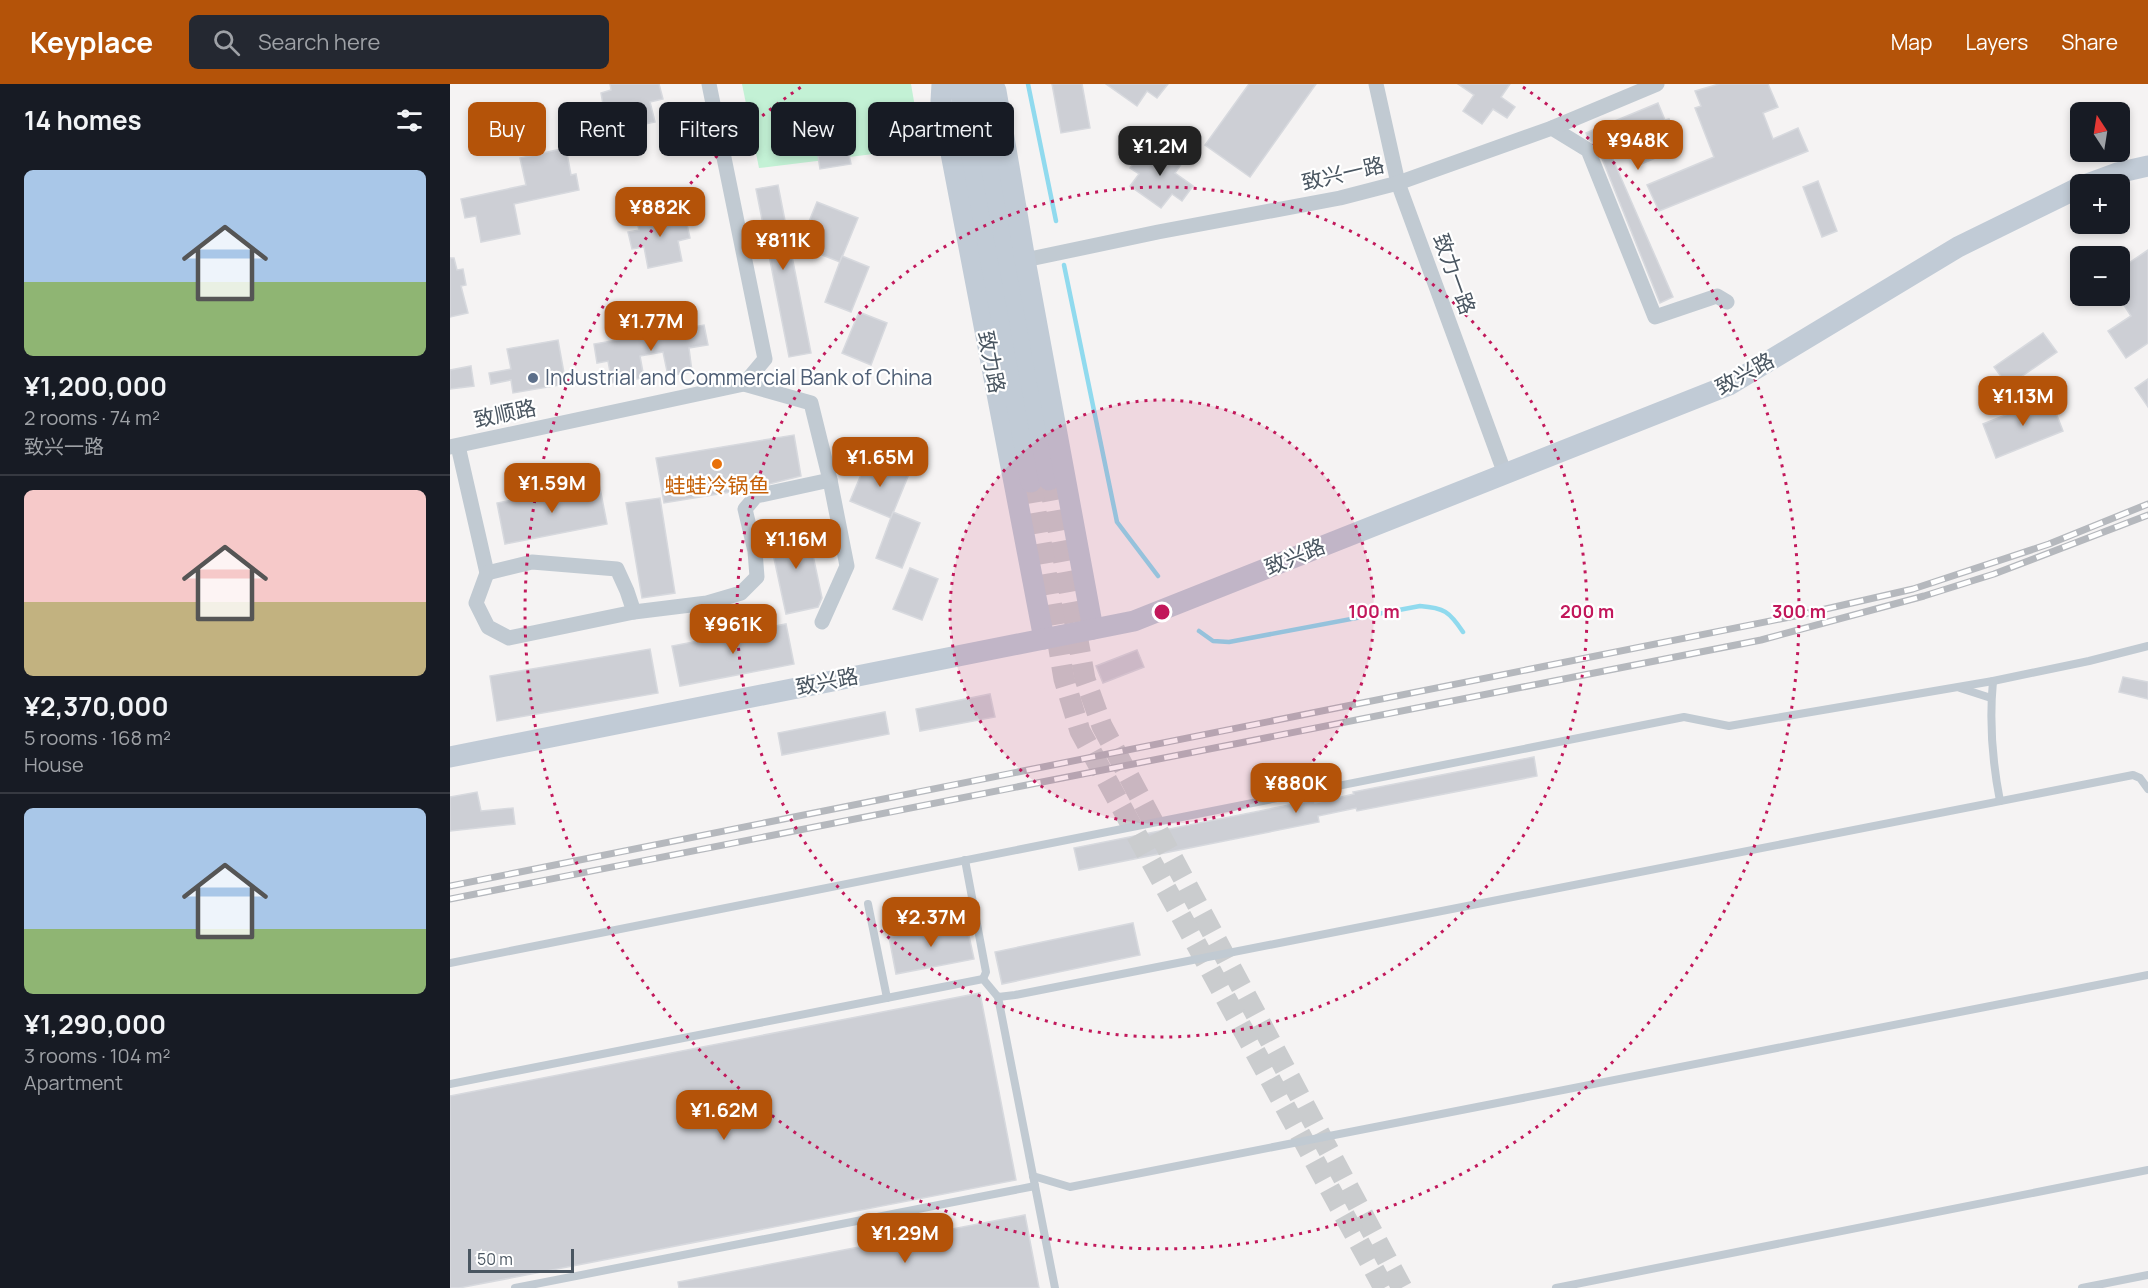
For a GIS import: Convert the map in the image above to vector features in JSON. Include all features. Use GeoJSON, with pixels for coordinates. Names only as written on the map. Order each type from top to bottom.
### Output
{"type":"FeatureCollection","features":[{"type":"Feature","properties":{"kind":"street"},"geometry":{"type":"LineString","coordinates":[[709,84],[765,359],[744,384],[811,403],[830,480],[847,566],[822,622]]}},
{"type":"Feature","properties":{"kind":"street","name":"致力路"},"geometry":{"type":"LineString","coordinates":[[942,84],[941,101],[1040,481],[1093,629]]}},
{"type":"Feature","properties":{"kind":"street","name":"致力路"},"geometry":{"type":"LineString","coordinates":[[959,84],[1040,481]]}},
{"type":"Feature","properties":{"kind":"street","name":"致力路"},"geometry":{"type":"LineString","coordinates":[[976,84],[1040,481]]}},
{"type":"Feature","properties":{"kind":"street","name":"致力路"},"geometry":{"type":"LineString","coordinates":[[993,84],[1025,260],[1040,481],[1044,639]]}},
{"type":"Feature","properties":{"kind":"street","name":"致力一路"},"geometry":{"type":"LineString","coordinates":[[1376,84],[1398,183],[1505,474]]}},
{"type":"Feature","properties":{"kind":"street","name":"致兴一路"},"geometry":{"type":"LineString","coordinates":[[1025,260],[1340,198],[1398,183],[1551,128],[1657,84]]}},
{"type":"Feature","properties":{"kind":"street"},"geometry":{"type":"LineString","coordinates":[[1551,128],[1588,150],[1655,317],[1717,296],[1727,302]]}},
{"type":"Feature","properties":{"kind":"street"},"geometry":{"type":"LineString","coordinates":[[2114,174],[2148,166]]}},
{"type":"Feature","properties":{"kind":"street","name":"致兴路"},"geometry":{"type":"LineString","coordinates":[[450,757],[1134,621],[1729,385],[1958,247],[2070,192]]}},
{"type":"Feature","properties":{"kind":"street","name":"致顺路"},"geometry":{"type":"LineString","coordinates":[[454,447],[744,384]]}},
{"type":"Feature","properties":{"kind":"street"},"geometry":{"type":"LineString","coordinates":[[454,447],[487,573],[476,603],[488,627],[509,638],[634,612],[707,603],[741,593],[757,577],[755,551],[746,509],[756,496],[830,480]]}},
{"type":"Feature","properties":{"kind":"street"},"geometry":{"type":"LineString","coordinates":[[487,573],[532,562],[617,569],[634,612]]}},
{"type":"Feature","properties":{"kind":"lane"},"geometry":{"type":"LineString","coordinates":[[450,963],[1684,717],[1729,726],[1958,688],[2089,661],[2148,646]]}},
{"type":"Feature","properties":{"kind":"lane"},"geometry":{"type":"LineString","coordinates":[[1993,681],[1991,749],[2000,801]]}},
{"type":"Feature","properties":{"kind":"lane"},"geometry":{"type":"LineString","coordinates":[[1958,688],[1991,698]]}},
{"type":"Feature","properties":{"kind":"lane"},"geometry":{"type":"LineString","coordinates":[[998,997],[2133,775],[2140,778],[2148,789]]}},
{"type":"Feature","properties":{"kind":"lane"},"geometry":{"type":"LineString","coordinates":[[965,860],[986,972],[983,979]]}},
{"type":"Feature","properties":{"kind":"lane"},"geometry":{"type":"LineString","coordinates":[[868,904],[887,998]]}},
{"type":"Feature","properties":{"kind":"lane"},"geometry":{"type":"LineString","coordinates":[[1033,1176],[1070,1187],[2148,975]]}},
{"type":"Feature","properties":{"kind":"lane"},"geometry":{"type":"LineString","coordinates":[[983,979],[998,997],[1055,1288]]}},
{"type":"Feature","properties":{"kind":"lane"},"geometry":{"type":"LineString","coordinates":[[450,1084],[983,979]]}},
{"type":"Feature","properties":{"kind":"lane"},"geometry":{"type":"LineString","coordinates":[[1556,1288],[2148,1170]]}},
{"type":"Feature","properties":{"kind":"lane"},"geometry":{"type":"LineString","coordinates":[[515,1288],[1035,1186]]}},
{"type":"Feature","properties":{"kind":"lane"},"geometry":{"type":"LineString","coordinates":[[2082,1288],[2148,1275]]}},
{"type":"Feature","properties":{"kind":"green space"},"geometry":{"type":"Polygon","coordinates":[[[742,84],[911,84],[914,102],[868,102],[868,155],[759,168],[757,156],[759,156],[759,102],[746,102],[742,84]]]}},
{"type":"Feature","properties":{"kind":"building"},"geometry":{"type":"Polygon","coordinates":[[[610,84],[659,84],[663,99],[650,102],[655,122],[647,124],[647,102],[603,102],[601,93],[611,90],[610,84]]]}},
{"type":"Feature","properties":{"kind":"building"},"geometry":{"type":"Polygon","coordinates":[[[1052,84],[1082,84],[1090,128],[1061,133],[1052,84]]]}},
{"type":"Feature","properties":{"kind":"building"},"geometry":{"type":"Polygon","coordinates":[[[1106,84],[1168,84],[1157,98],[1147,91],[1137,106],[1106,84]]]}},
{"type":"Feature","properties":{"kind":"building"},"geometry":{"type":"Polygon","coordinates":[[[1249,84],[1316,84],[1250,177],[1205,145],[1249,84]]]}},
{"type":"Feature","properties":{"kind":"building"},"geometry":{"type":"Polygon","coordinates":[[[1458,84],[1510,84],[1501,97],[1515,107],[1507,118],[1493,109],[1482,124],[1463,111],[1474,95],[1458,84]]]}},
{"type":"Feature","properties":{"kind":"building"},"geometry":{"type":"Polygon","coordinates":[[[1719,84],[1768,84],[1778,107],[1763,113],[1773,139],[1798,128],[1808,151],[1659,211],[1647,185],[1714,157],[1695,108],[1701,106],[1695,91],[1719,84]]]}},
{"type":"Feature","properties":{"kind":"building"},"geometry":{"type":"Polygon","coordinates":[[[1658,103],[1665,120],[1669,119],[1681,147],[1639,165],[1631,146],[1611,155],[1673,297],[1660,303],[1597,146],[1588,139],[1586,133],[1658,103]]]}},
{"type":"Feature","properties":{"kind":"building"},"geometry":{"type":"Polygon","coordinates":[[[1169,147],[1185,159],[1175,173],[1193,186],[1182,201],[1172,194],[1161,208],[1130,186],[1139,174],[1130,168],[1143,150],[1159,161],[1169,147]]]}},
{"type":"Feature","properties":{"kind":"building"},"geometry":{"type":"Polygon","coordinates":[[[558,150],[558,156],[567,156],[571,175],[576,174],[579,190],[514,204],[520,234],[481,242],[476,216],[465,218],[461,199],[526,185],[520,158],[546,156],[546,152],[558,150]]]}},
{"type":"Feature","properties":{"kind":"building"},"geometry":{"type":"Polygon","coordinates":[[[818,156],[849,156],[851,164],[820,169],[818,156]]]}},
{"type":"Feature","properties":{"kind":"building"},"geometry":{"type":"Polygon","coordinates":[[[1818,181],[1837,231],[1822,237],[1803,187],[1818,181]]]}},
{"type":"Feature","properties":{"kind":"building"},"geometry":{"type":"Polygon","coordinates":[[[778,185],[811,353],[789,357],[756,189],[778,185]]]}},
{"type":"Feature","properties":{"kind":"building"},"geometry":{"type":"Polygon","coordinates":[[[817,202],[858,218],[840,262],[799,246],[817,202]]]}},
{"type":"Feature","properties":{"kind":"building"},"geometry":{"type":"Polygon","coordinates":[[[674,209],[677,223],[686,220],[690,238],[678,241],[682,261],[648,268],[644,247],[632,249],[628,232],[639,230],[636,218],[674,209]]]}},
{"type":"Feature","properties":{"kind":"building"},"geometry":{"type":"Polygon","coordinates":[[[2148,250],[2148,343],[2126,358],[2108,331],[2131,316],[2125,306],[2130,306],[2130,262],[2148,250]]]}},
{"type":"Feature","properties":{"kind":"building"},"geometry":{"type":"Polygon","coordinates":[[[842,256],[869,267],[851,312],[825,302],[842,256]]]}},
{"type":"Feature","properties":{"kind":"building"},"geometry":{"type":"Polygon","coordinates":[[[450,258],[454,258],[457,270],[463,269],[466,285],[461,286],[468,313],[450,317],[450,258]]]}},
{"type":"Feature","properties":{"kind":"building"},"geometry":{"type":"Polygon","coordinates":[[[859,312],[887,323],[871,365],[842,353],[859,312]]]}},
{"type":"Feature","properties":{"kind":"building"},"geometry":{"type":"Polygon","coordinates":[[[704,325],[708,345],[689,348],[692,372],[668,376],[663,352],[640,356],[644,378],[612,383],[608,361],[597,363],[594,344],[704,325]]]}},
{"type":"Feature","properties":{"kind":"building"},"geometry":{"type":"Polygon","coordinates":[[[2043,333],[2057,352],[2008,386],[1994,367],[2043,333]]]}},
{"type":"Feature","properties":{"kind":"building"},"geometry":{"type":"Polygon","coordinates":[[[558,340],[566,384],[513,393],[511,380],[491,384],[489,373],[511,369],[507,349],[558,340]]]}},
{"type":"Feature","properties":{"kind":"building"},"geometry":{"type":"Polygon","coordinates":[[[471,366],[474,386],[450,389],[450,370],[471,366]]]}},
{"type":"Feature","properties":{"kind":"building"},"geometry":{"type":"Polygon","coordinates":[[[2148,379],[2148,407],[2135,388],[2148,379]]]}},
{"type":"Feature","properties":{"kind":"building"},"geometry":{"type":"Polygon","coordinates":[[[2050,397],[2063,431],[1996,458],[1983,424],[2050,397]]]}},
{"type":"Feature","properties":{"kind":"building"},"geometry":{"type":"Polygon","coordinates":[[[794,435],[801,476],[749,489],[664,503],[656,458],[794,435]]]}},
{"type":"Feature","properties":{"kind":"building"},"geometry":{"type":"Polygon","coordinates":[[[868,458],[909,474],[891,518],[850,501],[868,458]]]}},
{"type":"Feature","properties":{"kind":"building"},"geometry":{"type":"Polygon","coordinates":[[[599,483],[607,524],[505,544],[497,503],[599,483]]]}},
{"type":"Feature","properties":{"kind":"building"},"geometry":{"type":"Polygon","coordinates":[[[660,498],[675,593],[642,598],[626,503],[660,498]]]}},
{"type":"Feature","properties":{"kind":"building"},"geometry":{"type":"Polygon","coordinates":[[[893,512],[920,523],[902,568],[876,558],[893,512]]]}},
{"type":"Feature","properties":{"kind":"building"},"geometry":{"type":"Polygon","coordinates":[[[807,527],[822,598],[818,607],[786,614],[769,535],[807,527]]]}},
{"type":"Feature","properties":{"kind":"building"},"geometry":{"type":"Polygon","coordinates":[[[910,568],[938,579],[922,620],[893,609],[910,568]]]}},
{"type":"Feature","properties":{"kind":"building"},"geometry":{"type":"Polygon","coordinates":[[[786,624],[794,664],[680,686],[672,646],[786,624]]]}},
{"type":"Feature","properties":{"kind":"building"},"geometry":{"type":"Polygon","coordinates":[[[650,649],[658,693],[497,721],[490,676],[650,649]]]}},
{"type":"Feature","properties":{"kind":"building"},"geometry":{"type":"Polygon","coordinates":[[[1137,650],[1144,667],[1103,683],[1096,666],[1137,650]]]}},
{"type":"Feature","properties":{"kind":"building"},"geometry":{"type":"Polygon","coordinates":[[[2123,677],[2148,682],[2148,699],[2119,692],[2123,677]]]}},
{"type":"Feature","properties":{"kind":"building"},"geometry":{"type":"Polygon","coordinates":[[[990,694],[995,717],[920,731],[916,709],[990,694]]]}},
{"type":"Feature","properties":{"kind":"building"},"geometry":{"type":"Polygon","coordinates":[[[885,712],[889,734],[782,755],[778,733],[885,712]]]}},
{"type":"Feature","properties":{"kind":"building"},"geometry":{"type":"Polygon","coordinates":[[[1534,757],[1537,776],[1357,811],[1356,808],[1318,816],[1319,822],[1079,870],[1074,848],[1314,800],[1315,803],[1354,794],[1353,792],[1534,757]]]}},
{"type":"Feature","properties":{"kind":"building"},"geometry":{"type":"Polygon","coordinates":[[[477,792],[481,811],[513,808],[515,824],[450,831],[450,797],[477,792]]]}},
{"type":"Feature","properties":{"kind":"building"},"geometry":{"type":"Polygon","coordinates":[[[966,922],[974,959],[896,974],[889,937],[966,922]]]}},
{"type":"Feature","properties":{"kind":"building"},"geometry":{"type":"Polygon","coordinates":[[[1133,923],[1140,955],[1002,984],[995,952],[1133,923]]]}},
{"type":"Feature","properties":{"kind":"building"},"geometry":{"type":"Polygon","coordinates":[[[980,993],[1016,1180],[450,1288],[450,1096],[980,993]]]}},
{"type":"Feature","properties":{"kind":"building"},"geometry":{"type":"Polygon","coordinates":[[[1025,1215],[1039,1288],[679,1288],[678,1282],[1025,1215]]]}},
{"type":"Feature","properties":{"kind":"waterway"},"geometry":{"type":"LineString","coordinates":[[1028,84],[1056,221]]}},
{"type":"Feature","properties":{"kind":"waterway"},"geometry":{"type":"LineString","coordinates":[[1064,265],[1117,522],[1158,576]]}},
{"type":"Feature","properties":{"kind":"waterway"},"geometry":{"type":"LineString","coordinates":[[1199,631],[1213,641],[1229,642],[1420,606],[1435,608],[1450,615],[1463,632]]}},
{"type":"Feature","properties":{"kind":"tunnel"},"geometry":{"type":"LineString","coordinates":[[1049,480],[1085,679],[1102,726],[1402,1288]]}},
{"type":"Feature","properties":{"kind":"tunnel"},"geometry":{"type":"LineString","coordinates":[[1031,482],[1064,679],[1080,731],[1384,1288]]}},
{"type":"Feature","properties":{"kind":"railway"},"geometry":{"type":"LineString","coordinates":[[450,886],[1795,616],[1913,589],[2049,544],[2148,504]]}},
{"type":"Feature","properties":{"kind":"railway"},"geometry":{"type":"LineString","coordinates":[[450,899],[1761,640],[1924,596],[1994,574],[2148,515]]}},
{"type":"Feature","properties":{"kind":"place","name":"Industrial and Commercial Bank of China"},"geometry":{"type":"Point","coordinates":[533,378]}},
{"type":"Feature","properties":{"kind":"place","name":"蛙蛙冷锅鱼"},"geometry":{"type":"Point","coordinates":[717,464]}}]}
